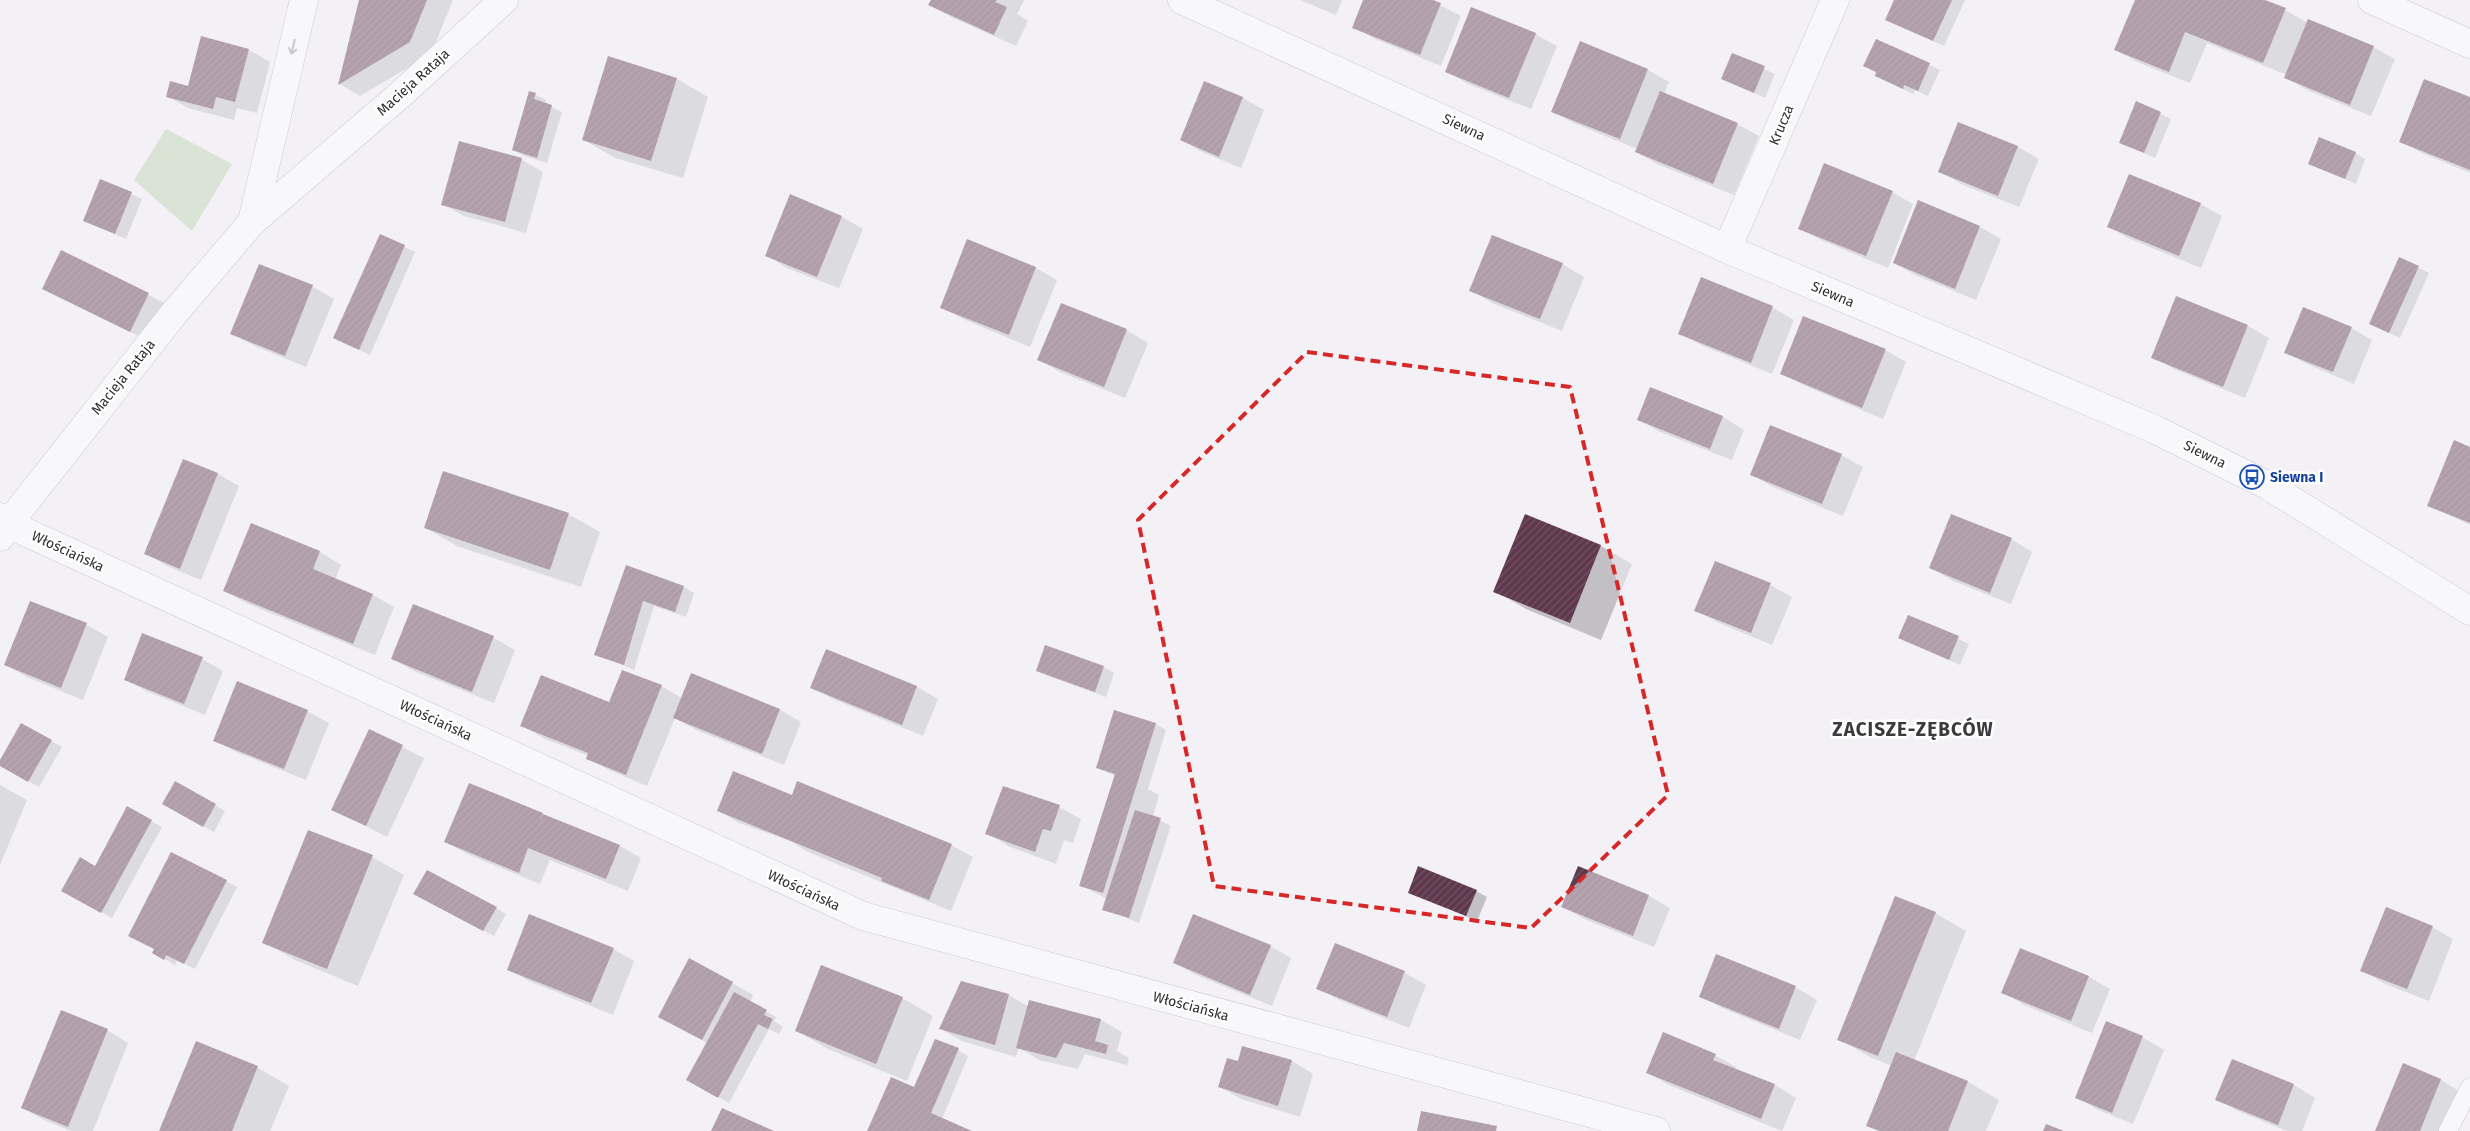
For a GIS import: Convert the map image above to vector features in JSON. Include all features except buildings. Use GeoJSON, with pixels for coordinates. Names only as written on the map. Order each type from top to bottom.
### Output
{"type":"FeatureCollection","features":[{"type":"Feature","properties":{"kind":"street","name":"Macieja Rataja"},"geometry":{"type":"LineString","coordinates":[[252,222],[304,0]]}},
{"type":"Feature","properties":{"kind":"street","name":"Macieja Rataja"},"geometry":{"type":"LineString","coordinates":[[3,526],[170,319],[252,222],[401,94],[504,0]]}},
{"type":"Feature","properties":{"kind":"street","name":"Siewna"},"geometry":{"type":"LineString","coordinates":[[1182,0],[1727,249],[2172,437],[2267,485],[2384,556],[2470,612]]}},
{"type":"Feature","properties":{"kind":"street","name":"Krucza"},"geometry":{"type":"LineString","coordinates":[[1727,249],[1835,0]]}},
{"type":"Feature","properties":{"kind":"street"},"geometry":{"type":"LineString","coordinates":[[2372,0],[2470,44]]}},
{"type":"Feature","properties":{"kind":"street","name":"Włościańska"},"geometry":{"type":"LineString","coordinates":[[3,526],[862,916],[1656,1131]]}},
{"type":"Feature","properties":{"kind":"lane"},"geometry":{"type":"LineString","coordinates":[[2448,1131],[2470,1087]]}},
{"type":"Feature","properties":{"kind":"highlighted area"},"geometry":{"type":"Polygon","coordinates":[[[1307,352],[1570,387],[1668,795],[1531,928],[1214,886],[1138,520],[1307,352]]]}},
{"type":"Feature","properties":{"kind":"green space"},"geometry":{"type":"Polygon","coordinates":[[[166,129],[232,164],[192,231],[134,180],[166,129]]]}},
{"type":"Feature","properties":{"kind":"place","name":"Siewna I"},"geometry":{"type":"Point","coordinates":[2252,477]}},
{"type":"Feature","properties":{"kind":"district","name":"ZACISZE-ZĘBCÓW"},"geometry":{"type":"Point","coordinates":[1913,729]}}]}
